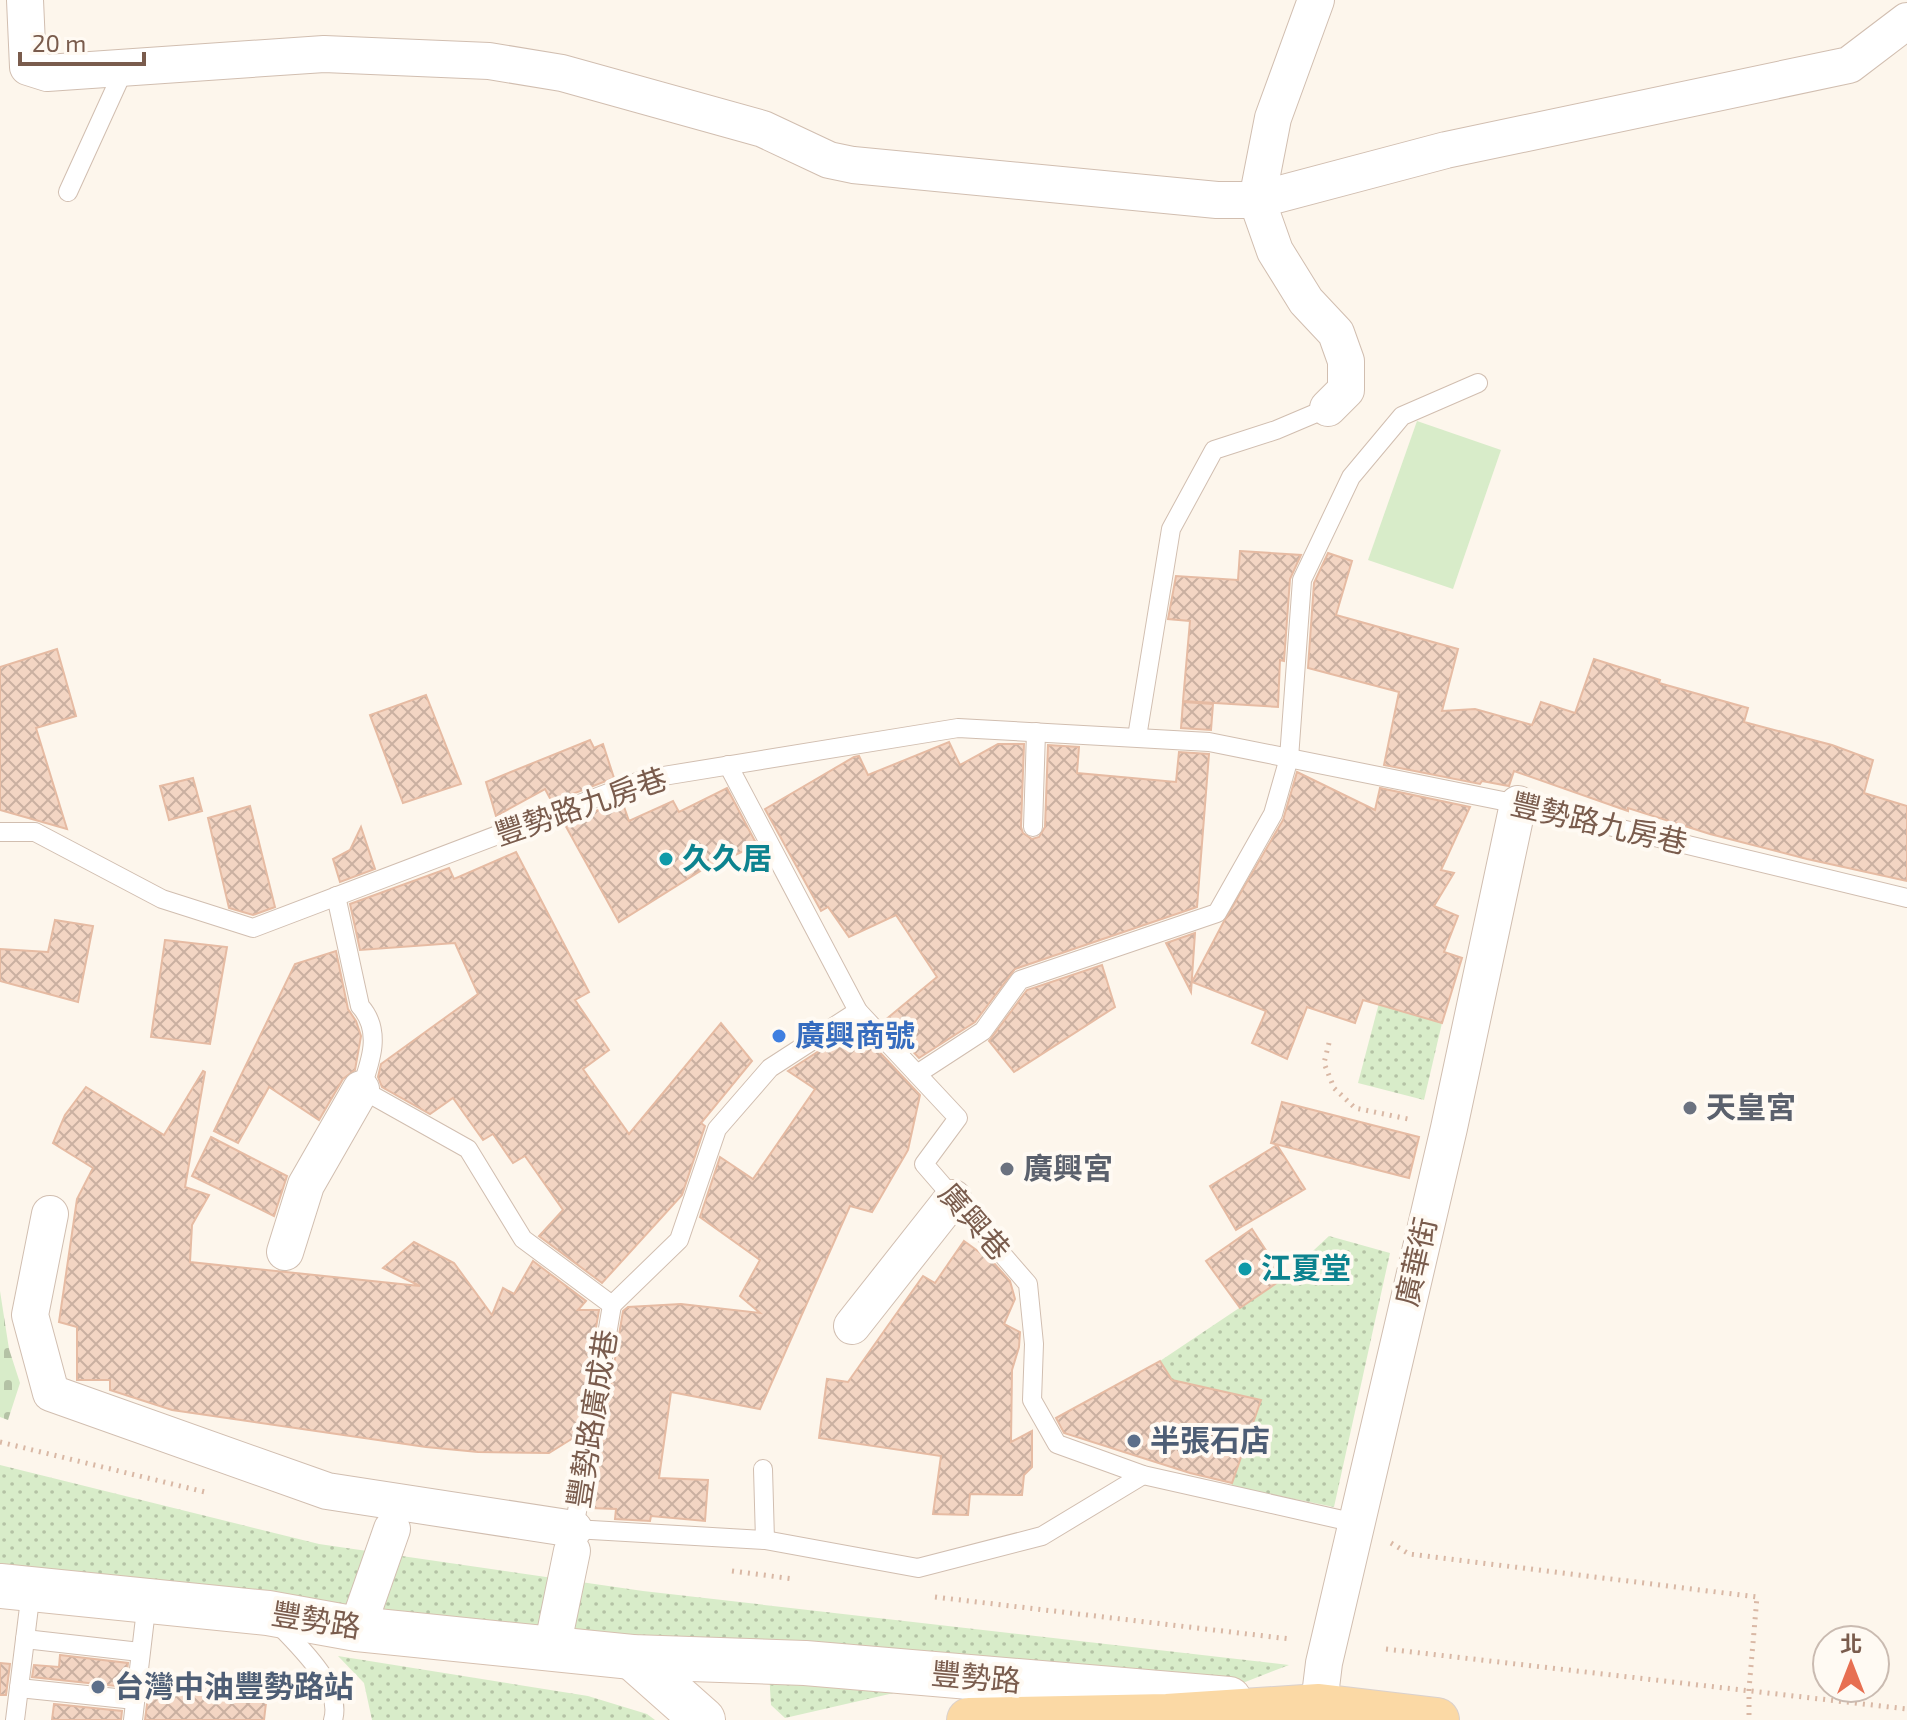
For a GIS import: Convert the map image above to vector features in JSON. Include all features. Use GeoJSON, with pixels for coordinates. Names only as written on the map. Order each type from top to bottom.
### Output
{"type":"FeatureCollection","features":[{"type":"Feature","properties":{"kind":"main road","name":"豐勢路"},"geometry":{"type":"LineString","coordinates":[[969,1720],[1318,1713],[1437,1720]]}},
{"type":"Feature","properties":{"kind":"street"},"geometry":{"type":"LineString","coordinates":[[25,0],[28,67],[47,73],[324,54],[489,61],[562,73],[763,129],[829,160],[853,165],[1217,200],[1257,200],[1446,150],[1849,65],[1907,21]]}},
{"type":"Feature","properties":{"kind":"street"},"geometry":{"type":"LineString","coordinates":[[1316,0],[1273,118],[1257,200],[1275,251],[1306,301],[1336,333],[1346,361],[1346,390],[1328,408]]}},
{"type":"Feature","properties":{"kind":"street","name":"廣華街"},"geometry":{"type":"LineString","coordinates":[[1318,1713],[1324,1663],[1449,1128],[1518,804]]}},
{"type":"Feature","properties":{"kind":"street"},"geometry":{"type":"LineString","coordinates":[[285,1252],[306,1185],[361,1089]]}},
{"type":"Feature","properties":{"kind":"street"},"geometry":{"type":"LineString","coordinates":[[852,1326],[953,1198]]}},
{"type":"Feature","properties":{"kind":"street"},"geometry":{"type":"LineString","coordinates":[[50,1214],[30,1315],[51,1393],[405,1521],[573,1540],[552,1648]]}},
{"type":"Feature","properties":{"kind":"street"},"geometry":{"type":"LineString","coordinates":[[357,1629],[405,1521]]}},
{"type":"Feature","properties":{"kind":"street","name":"豐勢路"},"geometry":{"type":"LineString","coordinates":[[16,1588],[268,1613],[357,1629],[632,1657],[805,1663],[1318,1713]]}},
{"type":"Feature","properties":{"kind":"street"},"geometry":{"type":"LineString","coordinates":[[632,1657],[703,1720]]}},
{"type":"Feature","properties":{"kind":"lane"},"geometry":{"type":"LineString","coordinates":[[68,192],[125,67]]}},
{"type":"Feature","properties":{"kind":"lane"},"geometry":{"type":"LineString","coordinates":[[917,1074],[983,1031],[1020,980],[1217,913],[1273,814],[1289,758],[1302,580],[1351,477],[1402,416],[1478,383]]}},
{"type":"Feature","properties":{"kind":"lane"},"geometry":{"type":"LineString","coordinates":[[1137,737],[1171,529],[1214,450],[1276,430],[1328,408]]}},
{"type":"Feature","properties":{"kind":"lane","name":"豐勢路九房巷"},"geometry":{"type":"LineString","coordinates":[[0,832],[35,832],[162,899],[253,928],[645,779],[958,728],[1209,742],[1518,804],[1907,898]]}},
{"type":"Feature","properties":{"kind":"lane"},"geometry":{"type":"LineString","coordinates":[[1033,827],[1036,732]]}},
{"type":"Feature","properties":{"kind":"lane","name":"廣興巷"},"geometry":{"type":"LineString","coordinates":[[728,765],[858,1011],[958,1118],[924,1164],[1028,1284],[1034,1344],[1032,1400],[1057,1444],[1143,1475],[1356,1523]]}},
{"type":"Feature","properties":{"kind":"lane"},"geometry":{"type":"LineString","coordinates":[[336,896],[360,1006],[370,1017],[373,1056],[361,1089]]}},
{"type":"Feature","properties":{"kind":"lane"},"geometry":{"type":"LineString","coordinates":[[612,1305],[679,1240],[717,1129],[770,1068],[858,1011]]}},
{"type":"Feature","properties":{"kind":"lane","name":"豐勢路廣成巷"},"geometry":{"type":"LineString","coordinates":[[361,1089],[468,1149],[523,1239],[612,1305],[573,1540],[765,1540],[918,1568],[1042,1536],[1143,1475]]}},
{"type":"Feature","properties":{"kind":"lane"},"geometry":{"type":"LineString","coordinates":[[763,1469],[765,1540]]}},
{"type":"Feature","properties":{"kind":"lane"},"geometry":{"type":"LineString","coordinates":[[15,1720],[25,1639],[16,1588]]}},
{"type":"Feature","properties":{"kind":"lane"},"geometry":{"type":"LineString","coordinates":[[133,1720],[147,1601]]}},
{"type":"Feature","properties":{"kind":"lane"},"geometry":{"type":"LineString","coordinates":[[268,1613],[325,1675],[335,1713],[333,1720]]}},
{"type":"Feature","properties":{"kind":"lane"},"geometry":{"type":"LineString","coordinates":[[25,1639],[140,1652]]}},
{"type":"Feature","properties":{"kind":"lane"},"geometry":{"type":"LineString","coordinates":[[20,1682],[136,1694]]}},
{"type":"Feature","properties":{"kind":"path"},"geometry":{"type":"LineString","coordinates":[[1329,1043],[1324,1063],[1334,1088],[1355,1108],[1449,1128]]}},
{"type":"Feature","properties":{"kind":"path"},"geometry":{"type":"LineString","coordinates":[[1356,1523],[1409,1554],[1757,1597],[1749,1720]]}},
{"type":"Feature","properties":{"kind":"path"},"geometry":{"type":"LineString","coordinates":[[1386,1649],[1907,1709]]}},
{"type":"Feature","properties":{"kind":"green space"},"geometry":{"type":"Polygon","coordinates":[[[1417,421],[1501,450],[1453,589],[1368,560],[1417,421]]]}},
{"type":"Feature","properties":{"kind":"green space"},"geometry":{"type":"Polygon","coordinates":[[[1379,1003],[1442,1023],[1424,1100],[1358,1083],[1379,1003]]]}},
{"type":"Feature","properties":{"kind":"green space"},"geometry":{"type":"Polygon","coordinates":[[[1329,1236],[1390,1253],[1334,1507],[1231,1486],[1260,1400],[1210,1388],[1180,1392],[1160,1361],[1284,1278],[1329,1236]]]}},
{"type":"Feature","properties":{"kind":"green space"},"geometry":{"type":"Polygon","coordinates":[[[0,1291],[9,1349],[20,1383],[8,1420],[0,1417],[0,1291]]]}},
{"type":"Feature","properties":{"kind":"green space"},"geometry":{"type":"Polygon","coordinates":[[[0,1465],[319,1544],[643,1591],[1289,1665],[1240,1684],[615,1647],[0,1567],[0,1465]]]}},
{"type":"Feature","properties":{"kind":"green space"},"geometry":{"type":"Polygon","coordinates":[[[338,1656],[588,1696],[647,1714],[655,1720],[372,1720],[364,1683],[338,1656]]]}},
{"type":"Feature","properties":{"kind":"green space"},"geometry":{"type":"Polygon","coordinates":[[[769,1672],[933,1684],[785,1718],[771,1705],[769,1672]]]}},
{"type":"Feature","properties":{"kind":"building"},"geometry":{"type":"Polygon","coordinates":[[[1240,551],[1301,555],[1290,579],[1278,707],[1183,701],[1190,621],[1168,619],[1176,576],[1238,580],[1240,551]]]}},
{"type":"Feature","properties":{"kind":"building"},"geometry":{"type":"Polygon","coordinates":[[[1328,553],[1352,561],[1336,615],[1458,649],[1442,711],[1475,709],[1532,725],[1541,702],[1575,713],[1594,659],[1660,680],[1659,683],[1748,708],[1744,722],[1832,745],[1873,760],[1864,793],[1907,806],[1907,881],[1710,834],[1628,808],[1628,811],[1514,771],[1509,786],[1482,781],[1480,784],[1384,765],[1399,692],[1308,668],[1314,583],[1328,553]]]}},
{"type":"Feature","properties":{"kind":"building"},"geometry":{"type":"Polygon","coordinates":[[[57,649],[76,716],[36,728],[67,829],[0,810],[0,667],[57,649]]]}},
{"type":"Feature","properties":{"kind":"building"},"geometry":{"type":"Polygon","coordinates":[[[426,695],[461,784],[403,803],[370,715],[426,695]]]}},
{"type":"Feature","properties":{"kind":"building"},"geometry":{"type":"Polygon","coordinates":[[[1183,702],[1213,704],[1211,730],[1181,728],[1183,702]]]}},
{"type":"Feature","properties":{"kind":"building"},"geometry":{"type":"Polygon","coordinates":[[[590,740],[594,748],[603,744],[614,778],[552,802],[545,789],[496,816],[486,782],[590,740]]]}},
{"type":"Feature","properties":{"kind":"building"},"geometry":{"type":"Polygon","coordinates":[[[949,742],[960,765],[998,744],[1024,744],[1021,827],[1023,833],[1032,839],[1039,837],[1045,827],[1048,745],[1079,747],[1077,773],[1176,782],[1179,752],[1209,754],[1197,907],[1015,969],[975,1022],[919,1058],[884,1021],[937,977],[896,915],[849,937],[828,907],[821,911],[765,809],[854,757],[859,756],[868,775],[949,742]]]}},
{"type":"Feature","properties":{"kind":"building"},"geometry":{"type":"Polygon","coordinates":[[[1297,772],[1375,810],[1380,788],[1470,807],[1441,870],[1454,873],[1434,906],[1458,916],[1444,952],[1462,958],[1442,1023],[1363,1000],[1355,1023],[1307,1007],[1287,1059],[1252,1043],[1266,1011],[1192,982],[1283,820],[1297,772]]]}},
{"type":"Feature","properties":{"kind":"building"},"geometry":{"type":"Polygon","coordinates":[[[193,778],[202,811],[169,820],[160,786],[193,778]]]}},
{"type":"Feature","properties":{"kind":"building"},"geometry":{"type":"Polygon","coordinates":[[[727,788],[757,845],[702,870],[619,922],[564,823],[622,801],[629,821],[673,801],[679,812],[727,788]]]}},
{"type":"Feature","properties":{"kind":"building"},"geometry":{"type":"Polygon","coordinates":[[[250,806],[275,907],[253,915],[229,908],[208,818],[250,806]]]}},
{"type":"Feature","properties":{"kind":"building"},"geometry":{"type":"Polygon","coordinates":[[[361,827],[375,869],[340,882],[333,859],[350,850],[361,827]]]}},
{"type":"Feature","properties":{"kind":"building"},"geometry":{"type":"Polygon","coordinates":[[[516,852],[589,992],[575,1000],[609,1050],[583,1069],[629,1134],[721,1023],[752,1061],[701,1123],[705,1126],[682,1195],[602,1283],[539,1236],[563,1210],[525,1156],[513,1163],[493,1134],[483,1140],[453,1098],[430,1114],[382,1087],[378,1077],[381,1064],[478,994],[455,943],[360,950],[350,904],[449,868],[454,879],[516,852]]]}},
{"type":"Feature","properties":{"kind":"building"},"geometry":{"type":"Polygon","coordinates":[[[55,920],[93,926],[78,1002],[0,981],[0,949],[48,952],[55,920]]]}},
{"type":"Feature","properties":{"kind":"building"},"geometry":{"type":"Polygon","coordinates":[[[1195,933],[1191,992],[1166,943],[1195,933]]]}},
{"type":"Feature","properties":{"kind":"building"},"geometry":{"type":"Polygon","coordinates":[[[165,940],[227,947],[210,1044],[151,1037],[165,940]]]}},
{"type":"Feature","properties":{"kind":"building"},"geometry":{"type":"Polygon","coordinates":[[[336,951],[348,1009],[361,1036],[355,1070],[343,1079],[319,1120],[269,1087],[238,1143],[214,1131],[295,964],[336,951]]]}},
{"type":"Feature","properties":{"kind":"building"},"geometry":{"type":"Polygon","coordinates":[[[1102,965],[1115,1007],[1014,1072],[989,1041],[1027,990],[1102,965]]]}},
{"type":"Feature","properties":{"kind":"building"},"geometry":{"type":"Polygon","coordinates":[[[856,1027],[920,1095],[908,1150],[872,1212],[850,1206],[760,1409],[671,1392],[659,1478],[708,1480],[705,1521],[651,1516],[650,1521],[615,1519],[616,1509],[590,1508],[623,1311],[628,1307],[681,1304],[760,1313],[740,1296],[760,1260],[700,1217],[720,1157],[753,1179],[815,1089],[788,1071],[856,1027]]]}},
{"type":"Feature","properties":{"kind":"building"},"geometry":{"type":"Polygon","coordinates":[[[203,1071],[185,1187],[209,1195],[192,1225],[190,1262],[420,1286],[383,1268],[414,1242],[454,1263],[492,1315],[503,1288],[514,1294],[533,1261],[586,1301],[578,1310],[599,1310],[578,1435],[549,1453],[478,1452],[426,1447],[172,1410],[110,1390],[110,1380],[77,1380],[77,1327],[59,1322],[77,1199],[93,1168],[53,1143],[65,1115],[86,1087],[164,1135],[203,1071]]]}},
{"type":"Feature","properties":{"kind":"building"},"geometry":{"type":"Polygon","coordinates":[[[1282,1102],[1419,1137],[1409,1178],[1271,1143],[1282,1102]]]}},
{"type":"Feature","properties":{"kind":"building"},"geometry":{"type":"Polygon","coordinates":[[[211,1137],[287,1176],[274,1216],[192,1176],[211,1137]]]}},
{"type":"Feature","properties":{"kind":"building"},"geometry":{"type":"Polygon","coordinates":[[[1277,1145],[1305,1189],[1236,1230],[1210,1186],[1277,1145]]]}},
{"type":"Feature","properties":{"kind":"building","name":"江夏堂"},"geometry":{"type":"Polygon","coordinates":[[[1252,1229],[1284,1278],[1240,1308],[1206,1261],[1252,1229]]]}},
{"type":"Feature","properties":{"kind":"building"},"geometry":{"type":"Polygon","coordinates":[[[964,1241],[993,1262],[1010,1281],[1015,1299],[1004,1324],[1020,1332],[1012,1370],[1011,1442],[1032,1431],[1032,1467],[1024,1475],[1022,1495],[970,1494],[968,1515],[933,1514],[941,1456],[819,1438],[827,1379],[848,1382],[923,1276],[935,1283],[964,1241]]]}},
{"type":"Feature","properties":{"kind":"building"},"geometry":{"type":"Polygon","coordinates":[[[1160,1361],[1172,1380],[1261,1400],[1232,1483],[1064,1433],[1056,1418],[1160,1361]]]}},
{"type":"Feature","properties":{"kind":"building"},"geometry":{"type":"Polygon","coordinates":[[[60,1655],[128,1663],[125,1687],[32,1677],[34,1665],[59,1667],[60,1655]]]}},
{"type":"Feature","properties":{"kind":"building"},"geometry":{"type":"Polygon","coordinates":[[[0,1663],[10,1664],[6,1695],[0,1695],[0,1663]]]}},
{"type":"Feature","properties":{"kind":"building"},"geometry":{"type":"Polygon","coordinates":[[[151,1673],[268,1686],[264,1720],[145,1720],[151,1673]]]}},
{"type":"Feature","properties":{"kind":"building"},"geometry":{"type":"Polygon","coordinates":[[[54,1704],[122,1711],[121,1720],[52,1720],[54,1704]]]}},
{"type":"Feature","properties":{"kind":"place","name":"久久居"},"geometry":{"type":"Point","coordinates":[666,859]}},
{"type":"Feature","properties":{"kind":"place","name":"廣興商號"},"geometry":{"type":"Point","coordinates":[779,1036]}},
{"type":"Feature","properties":{"kind":"place","name":"天皇宮"},"geometry":{"type":"Point","coordinates":[1690,1108]}},
{"type":"Feature","properties":{"kind":"place","name":"廣興宮"},"geometry":{"type":"Point","coordinates":[1007,1169]}},
{"type":"Feature","properties":{"kind":"place","name":"江夏堂"},"geometry":{"type":"Point","coordinates":[1245,1269]}},
{"type":"Feature","properties":{"kind":"place","name":"半張石店"},"geometry":{"type":"Point","coordinates":[1134,1441]}},
{"type":"Feature","properties":{"kind":"place","name":"台灣中油豐勢路站"},"geometry":{"type":"Point","coordinates":[98,1687]}}]}
